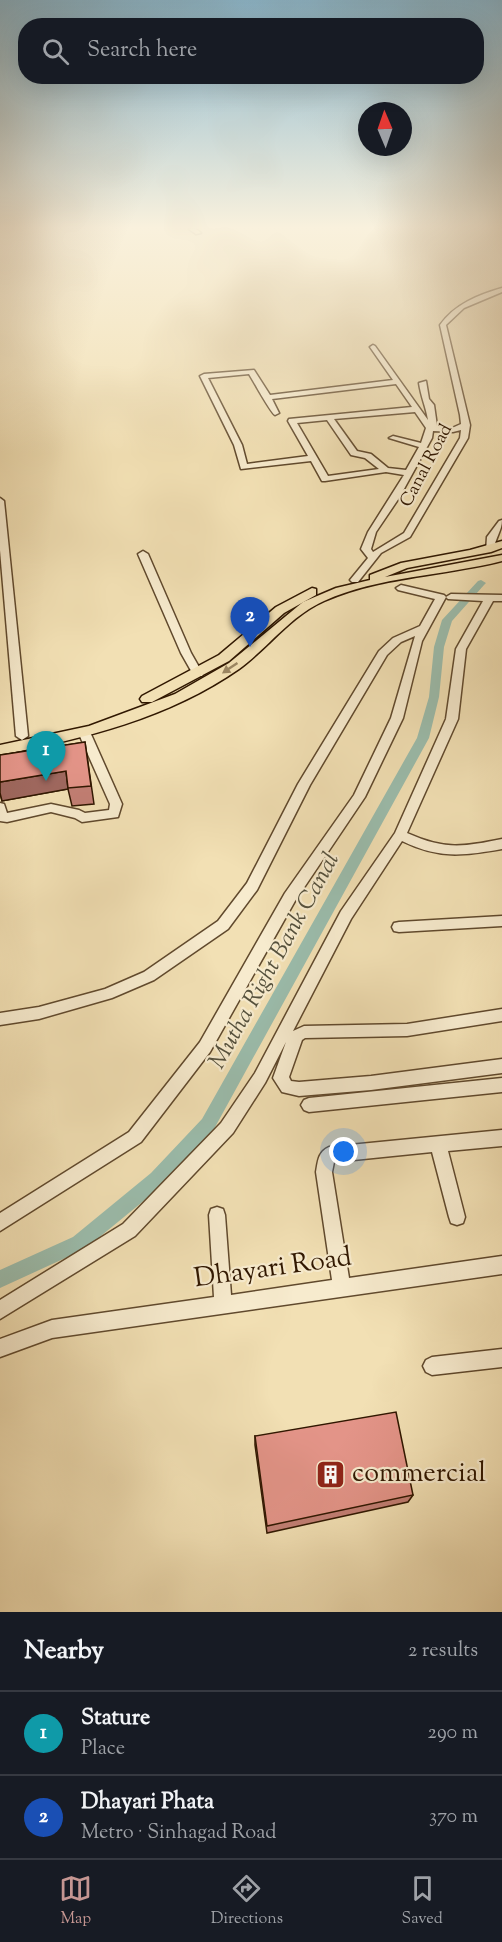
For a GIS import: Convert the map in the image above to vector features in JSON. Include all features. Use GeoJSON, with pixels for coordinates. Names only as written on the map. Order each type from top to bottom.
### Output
{"type":"FeatureCollection","features":[{"type":"Feature","properties":{"kind":"main road"},"geometry":{"type":"LineString","coordinates":[[374,577],[388,569],[489,549],[502,544]]}},
{"type":"Feature","properties":{"kind":"main road"},"geometry":{"type":"LineString","coordinates":[[0,740],[111,713],[198,674],[239,647],[280,610],[312,592],[355,580],[502,552]]}},
{"type":"Feature","properties":{"kind":"main road"},"geometry":{"type":"LineString","coordinates":[[0,750],[86,737],[223,674],[252,653],[286,620],[318,599],[339,591],[502,558]]}},
{"type":"Feature","properties":{"kind":"main road"},"geometry":{"type":"LineString","coordinates":[[286,620],[333,603],[502,565]]}},
{"type":"Feature","properties":{"kind":"street","name":"Canal Road"},"geometry":{"type":"LineString","coordinates":[[370,560],[407,535],[464,438],[466,425],[449,362],[443,325],[449,316],[469,304]]}},
{"type":"Feature","properties":{"kind":"street"},"geometry":{"type":"LineString","coordinates":[[373,347],[430,428]]}},
{"type":"Feature","properties":{"kind":"street"},"geometry":{"type":"LineString","coordinates":[[275,413],[268,397],[251,372],[204,376],[238,445],[244,467],[313,459]]}},
{"type":"Feature","properties":{"kind":"street"},"geometry":{"type":"LineString","coordinates":[[268,397],[396,382]]}},
{"type":"Feature","properties":{"kind":"street"},"geometry":{"type":"LineString","coordinates":[[355,580],[370,560],[366,549],[372,532],[395,498],[430,428],[433,419],[430,405],[425,401],[423,383]]}},
{"type":"Feature","properties":{"kind":"street"},"geometry":{"type":"LineString","coordinates":[[408,474],[386,470],[325,479],[292,421],[418,409]]}},
{"type":"Feature","properties":{"kind":"street"},"geometry":{"type":"LineString","coordinates":[[329,417],[354,453],[368,456],[386,470]]}},
{"type":"Feature","properties":{"kind":"street"},"geometry":{"type":"LineString","coordinates":[[430,428],[453,430],[466,425]]}},
{"type":"Feature","properties":{"kind":"street"},"geometry":{"type":"LineString","coordinates":[[393,438],[423,446]]}},
{"type":"Feature","properties":{"kind":"street"},"geometry":{"type":"LineString","coordinates":[[0,501],[21,736]]}},
{"type":"Feature","properties":{"kind":"street"},"geometry":{"type":"LineString","coordinates":[[489,549],[491,537],[502,523]]}},
{"type":"Feature","properties":{"kind":"street"},"geometry":{"type":"LineString","coordinates":[[143,554],[182,645],[198,674]]}},
{"type":"Feature","properties":{"kind":"street"},"geometry":{"type":"LineString","coordinates":[[401,588],[446,597],[502,598]]}},
{"type":"Feature","properties":{"kind":"street"},"geometry":{"type":"LineString","coordinates":[[0,1223],[135,1137],[205,1047],[290,897],[358,797],[398,718],[417,641],[446,597]]}},
{"type":"Feature","properties":{"kind":"street"},"geometry":{"type":"LineString","coordinates":[[0,1310],[129,1230],[227,1128],[260,1078],[346,915],[400,835],[452,719],[461,649],[489,599]]}},
{"type":"Feature","properties":{"kind":"street"},"geometry":{"type":"LineString","coordinates":[[0,1019],[39,1013],[107,994],[149,976],[223,925],[252,886],[304,784],[383,653],[397,640],[424,628]]}},
{"type":"Feature","properties":{"kind":"street"},"geometry":{"type":"LineString","coordinates":[[0,763],[86,737],[116,804],[114,814],[82,818],[79,814],[51,808],[7,818],[2,817],[0,807]]}},
{"type":"Feature","properties":{"kind":"street"},"geometry":{"type":"LineString","coordinates":[[400,835],[425,848],[442,852],[502,844]]}},
{"type":"Feature","properties":{"kind":"street"},"geometry":{"type":"LineString","coordinates":[[399,927],[502,921]]}},
{"type":"Feature","properties":{"kind":"street"},"geometry":{"type":"LineString","coordinates":[[502,1015],[407,1030],[304,1032],[296,1036],[281,1078],[287,1087],[298,1089],[371,1083],[502,1066]]}},
{"type":"Feature","properties":{"kind":"street"},"geometry":{"type":"LineString","coordinates":[[309,1105],[502,1085]]}},
{"type":"Feature","properties":{"kind":"street"},"geometry":{"type":"LineString","coordinates":[[342,1286],[324,1172],[326,1159],[336,1153],[502,1138]]}},
{"type":"Feature","properties":{"kind":"street"},"geometry":{"type":"LineString","coordinates":[[438,1143],[457,1217]]}},
{"type":"Feature","properties":{"kind":"street"},"geometry":{"type":"LineString","coordinates":[[217,1215],[224,1304]]}},
{"type":"Feature","properties":{"kind":"street","name":"Dhayari Road"},"geometry":{"type":"LineString","coordinates":[[0,1348],[52,1329],[502,1265]]}},
{"type":"Feature","properties":{"kind":"street"},"geometry":{"type":"LineString","coordinates":[[432,1366],[502,1358]]}},
{"type":"Feature","properties":{"kind":"building"},"geometry":{"type":"Polygon","coordinates":[[[85,742],[91,786],[68,788],[66,771],[0,782],[0,755],[85,742]]]}},
{"type":"Feature","properties":{"kind":"building","name":"commercial"},"geometry":{"type":"Polygon","coordinates":[[[396,1412],[413,1495],[267,1526],[255,1436],[396,1412]]]}},
{"type":"Feature","properties":{"kind":"waterway","name":"Mutha Right Bank Canal"},"geometry":{"type":"LineString","coordinates":[[0,1279],[79,1243],[157,1179],[208,1124],[423,738],[434,697],[439,647],[447,620],[481,583]]}},
{"type":"Feature","properties":{"kind":"place","name":"Dhayari Phata"},"geometry":{"type":"Point","coordinates":[250,647]}},
{"type":"Feature","properties":{"kind":"place","name":"Stature"},"geometry":{"type":"Point","coordinates":[46,781]}},
{"type":"Feature","properties":{"kind":"place","name":"commercial"},"geometry":{"type":"Point","coordinates":[331,1474]}}]}
